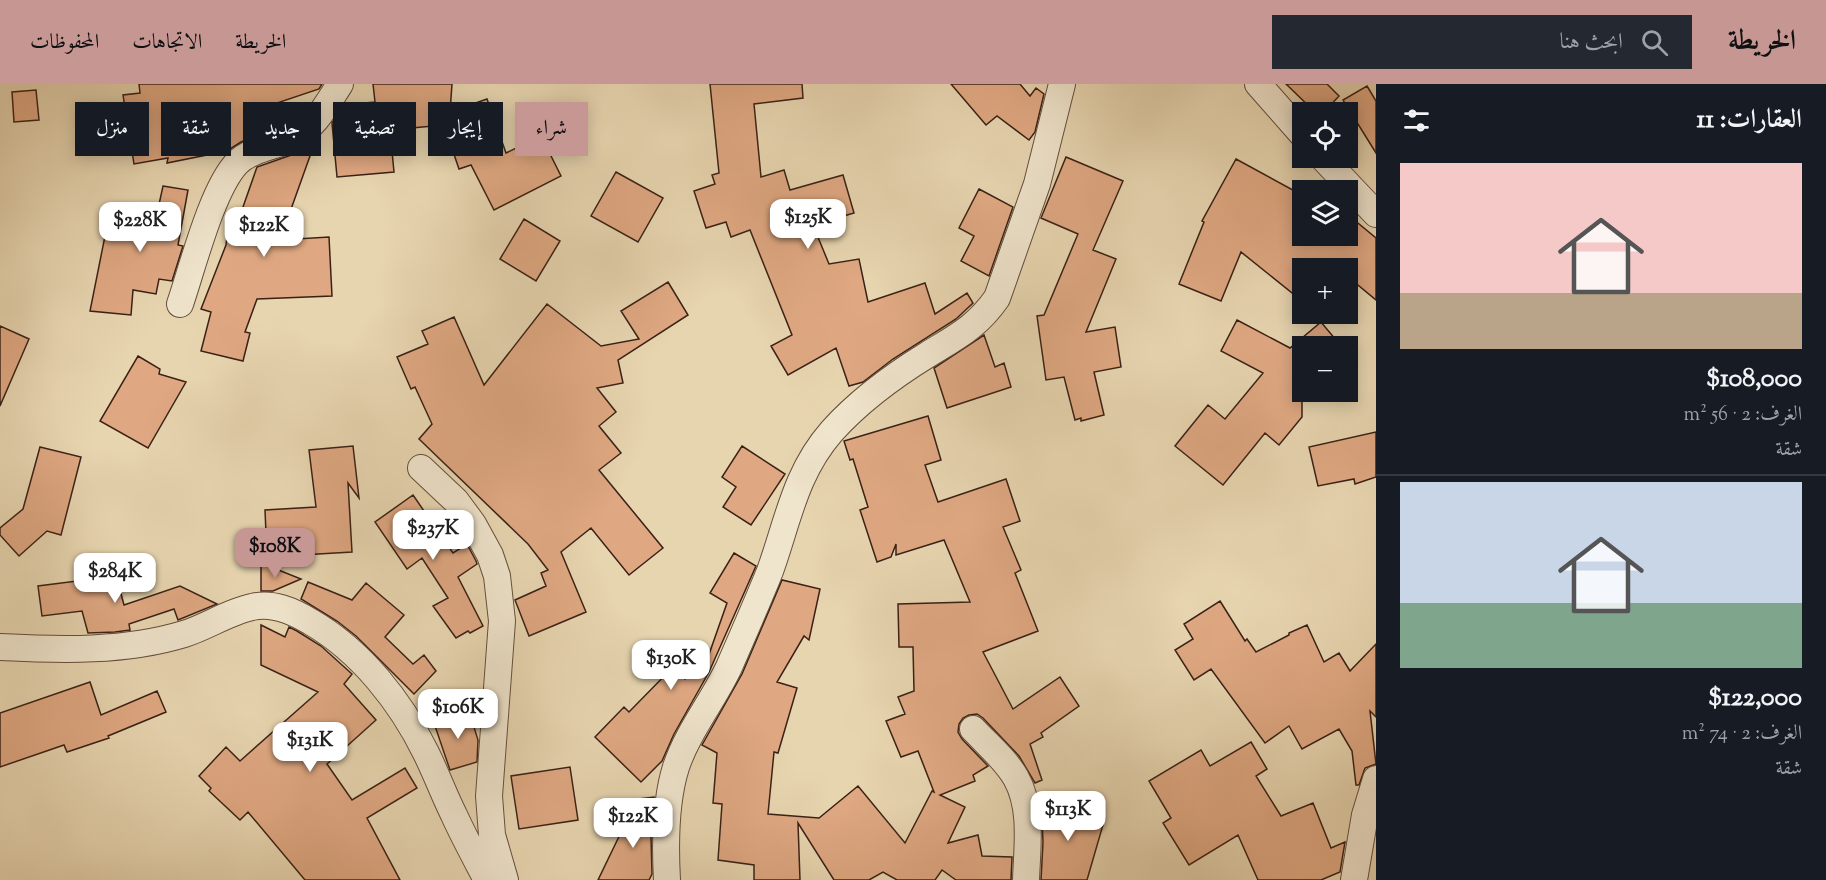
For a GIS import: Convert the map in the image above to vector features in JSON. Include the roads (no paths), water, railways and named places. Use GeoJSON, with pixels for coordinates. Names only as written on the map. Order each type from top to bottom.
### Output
{"type":"FeatureCollection","features":[{"type":"Feature","properties":{"kind":"street"},"geometry":{"type":"LineString","coordinates":[[180,304],[210,214],[232,171],[250,154],[294,138],[305,130],[318,117],[340,84]]}},
{"type":"Feature","properties":{"kind":"street"},"geometry":{"type":"LineString","coordinates":[[667,880],[667,824],[676,767],[727,670],[769,572],[794,494],[810,460],[831,432],[853,409],[889,381],[973,327],[997,298],[1037,184],[1062,84]]}},
{"type":"Feature","properties":{"kind":"street"},"geometry":{"type":"LineString","coordinates":[[1258,84],[1292,123]]}},
{"type":"Feature","properties":{"kind":"street"},"geometry":{"type":"LineString","coordinates":[[1332,168],[1376,214]]}},
{"type":"Feature","properties":{"kind":"street"},"geometry":{"type":"LineString","coordinates":[[421,468],[456,501],[473,524],[490,555],[497,576],[502,621],[489,796],[492,835],[505,880]]}},
{"type":"Feature","properties":{"kind":"street"},"geometry":{"type":"LineString","coordinates":[[0,647],[90,649],[145,643],[184,634],[251,607],[267,605],[300,615],[328,632],[355,656],[382,684],[406,718],[426,752],[454,816],[487,880]]}},
{"type":"Feature","properties":{"kind":"street"},"geometry":{"type":"LineString","coordinates":[[973,729],[1016,777],[1021,789],[1027,823],[1026,880]]}},
{"type":"Feature","properties":{"kind":"street"},"geometry":{"type":"LineString","coordinates":[[1354,880],[1365,815],[1376,779]]}}]}
